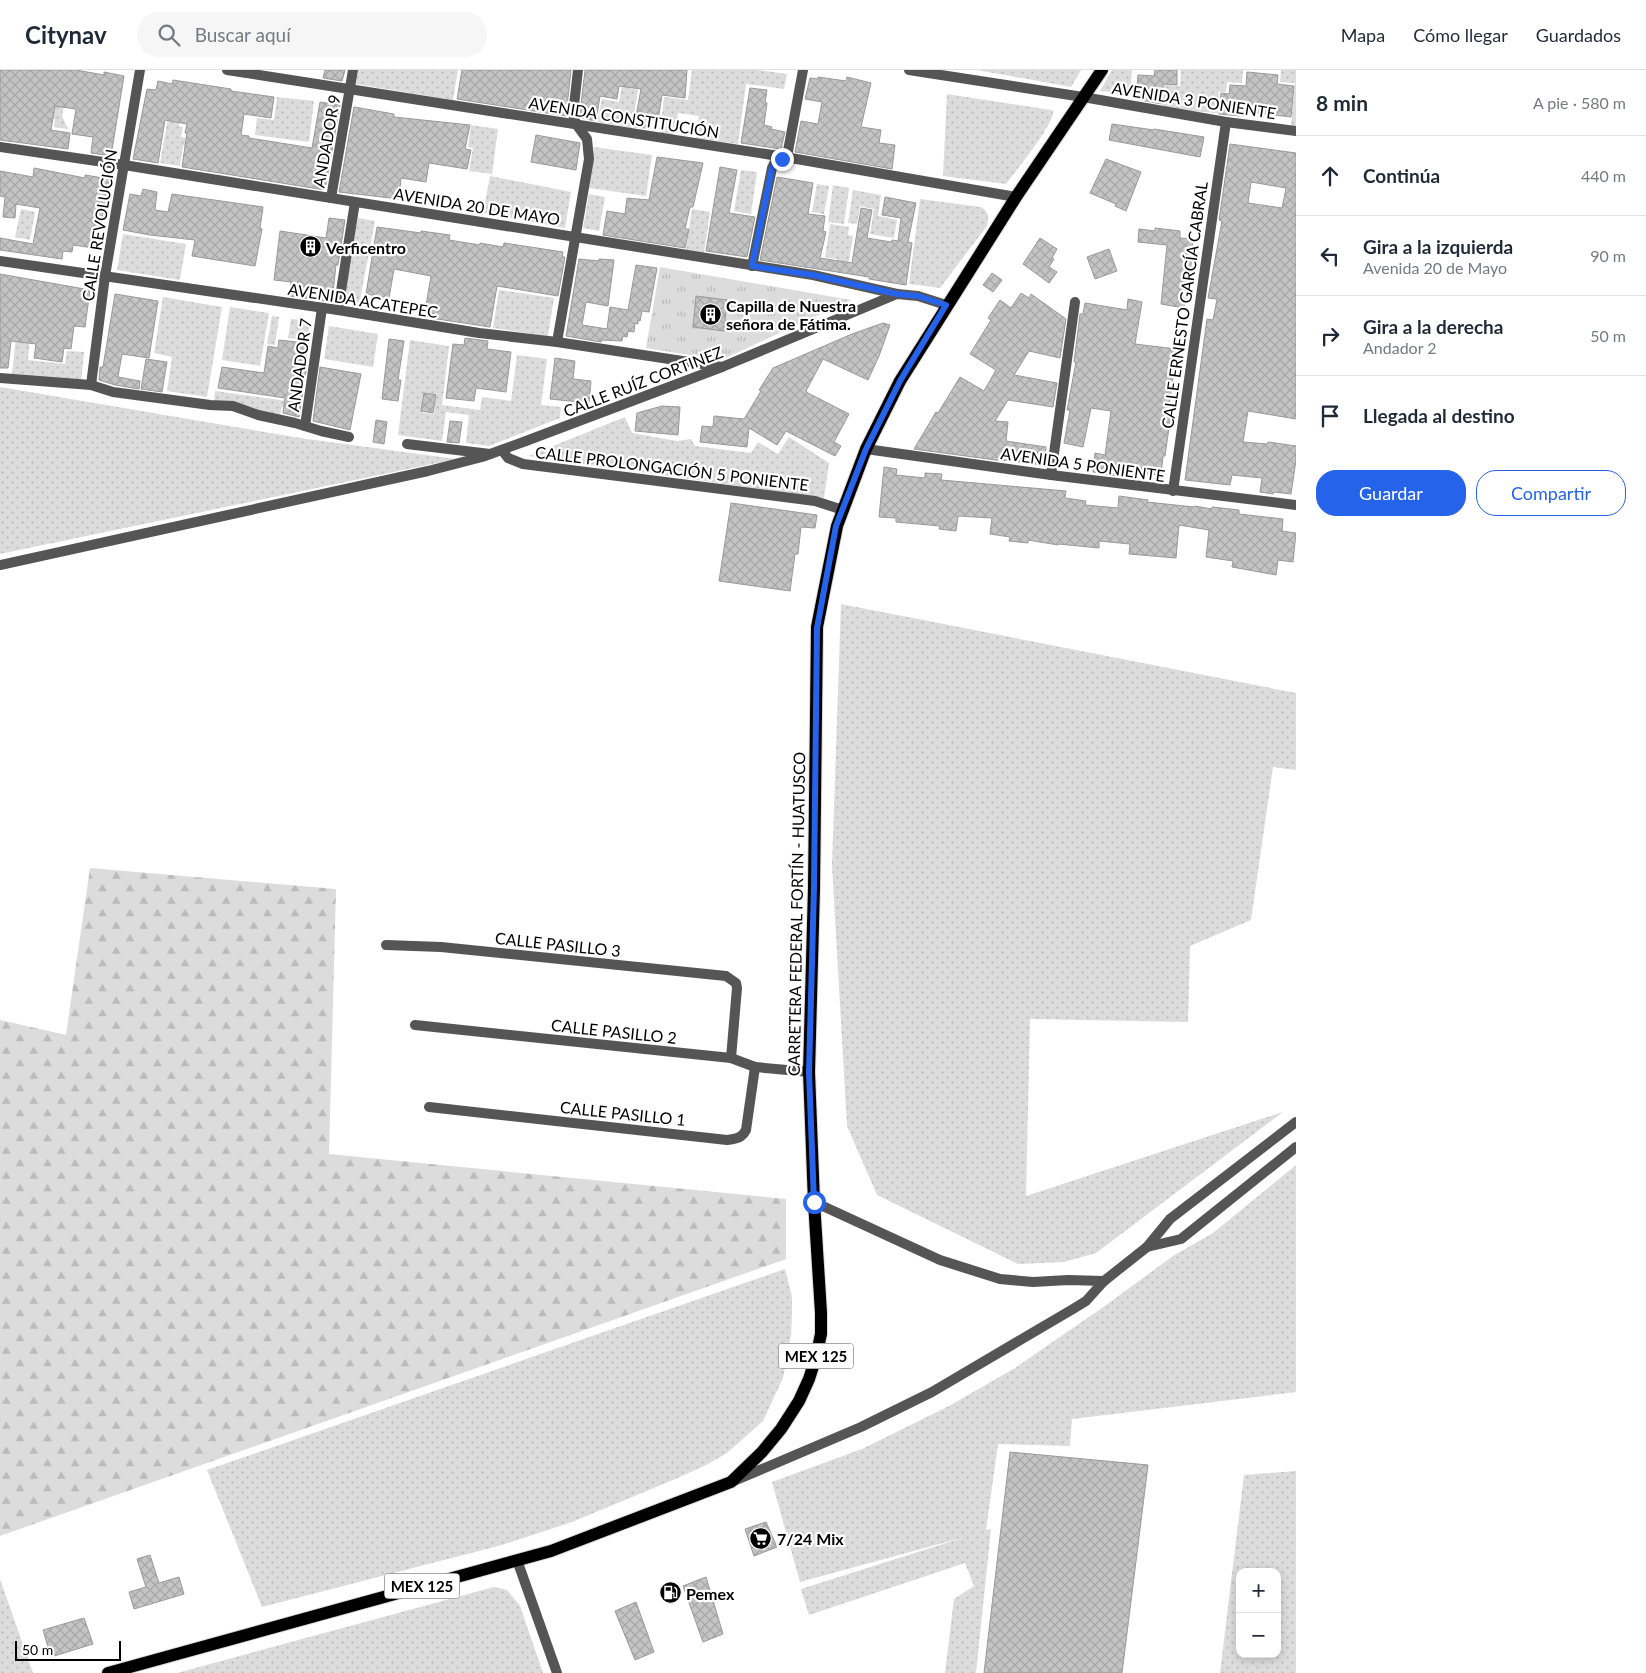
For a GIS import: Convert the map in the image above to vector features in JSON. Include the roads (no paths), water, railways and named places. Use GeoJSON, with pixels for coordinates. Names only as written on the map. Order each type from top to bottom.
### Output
{"type":"FeatureCollection","features":[{"type":"Feature","properties":{"kind":"main road","name":"CARRETERA FEDERAL FORTÍN - HUATUSCO"},"geometry":{"type":"LineString","coordinates":[[108,1673],[551,1550],[731,1482],[762,1452],[781,1429],[799,1401],[809,1379],[821,1334],[809,1072],[814,888],[817,628],[836,526],[866,449],[900,381],[946,305],[1016,197],[1102,70]]}},
{"type":"Feature","properties":{"kind":"street","name":"CALLE REVOLUCIÓN"},"geometry":{"type":"LineString","coordinates":[[91,385],[105,276],[140,70]]}},
{"type":"Feature","properties":{"kind":"street","name":"AVENIDA CONSTITUCIÓN"},"geometry":{"type":"LineString","coordinates":[[227,70],[785,157],[1016,197]]}},
{"type":"Feature","properties":{"kind":"street","name":"ANDADOR 9"},"geometry":{"type":"LineString","coordinates":[[331,198],[353,70]]}},
{"type":"Feature","properties":{"kind":"street"},"geometry":{"type":"LineString","coordinates":[[556,342],[589,158],[587,139],[576,124],[573,114],[578,70]]}},
{"type":"Feature","properties":{"kind":"street"},"geometry":{"type":"LineString","coordinates":[[752,266],[772,168],[774,164],[785,157],[790,145],[803,70]]}},
{"type":"Feature","properties":{"kind":"street","name":"AVENIDA 3 PONIENTE"},"geometry":{"type":"LineString","coordinates":[[909,70],[1296,132]]}},
{"type":"Feature","properties":{"kind":"street","name":"CALLE ERNESTO GARCÍA CABRAL"},"geometry":{"type":"LineString","coordinates":[[1173,491],[1226,122]]}},
{"type":"Feature","properties":{"kind":"street","name":"AVENIDA 20 DE MAYO"},"geometry":{"type":"LineString","coordinates":[[0,147],[124,165],[813,275],[897,294],[918,296],[946,305]]}},
{"type":"Feature","properties":{"kind":"street"},"geometry":{"type":"LineString","coordinates":[[338,310],[355,202]]}},
{"type":"Feature","properties":{"kind":"street","name":"AVENIDA ACATEPEC"},"geometry":{"type":"LineString","coordinates":[[0,261],[338,310],[479,333],[556,342],[722,367]]}},
{"type":"Feature","properties":{"kind":"street","name":"CALLE RUÍZ CORTINEZ"},"geometry":{"type":"LineString","coordinates":[[0,565],[428,472],[486,456],[722,367],[897,294]]}},
{"type":"Feature","properties":{"kind":"street"},"geometry":{"type":"LineString","coordinates":[[1051,475],[1075,302]]}},
{"type":"Feature","properties":{"kind":"street","name":"ANDADOR 7"},"geometry":{"type":"LineString","coordinates":[[305,426],[322,308]]}},
{"type":"Feature","properties":{"kind":"street"},"geometry":{"type":"LineString","coordinates":[[0,378],[91,385],[113,392],[210,405],[233,406],[258,415],[320,431],[349,436]]}},
{"type":"Feature","properties":{"kind":"street"},"geometry":{"type":"LineString","coordinates":[[407,444],[486,456]]}},
{"type":"Feature","properties":{"kind":"street","name":"AVENIDA 5 PONIENTE"},"geometry":{"type":"LineString","coordinates":[[866,449],[1173,491],[1296,505]]}},
{"type":"Feature","properties":{"kind":"street","name":"CALLE PROLONGACIÓN 5 PONIENTE"},"geometry":{"type":"LineString","coordinates":[[502,450],[508,458],[523,464],[815,501],[843,510]]}},
{"type":"Feature","properties":{"kind":"street","name":"CALLE PASILLO 3"},"geometry":{"type":"LineString","coordinates":[[386,945],[441,947],[726,976],[736,982],[737,988],[731,1058]]}},
{"type":"Feature","properties":{"kind":"street","name":"CALLE PASILLO 2"},"geometry":{"type":"LineString","coordinates":[[415,1025],[731,1058],[755,1067],[809,1072]]}},
{"type":"Feature","properties":{"kind":"street","name":"CALLE PASILLO 1"},"geometry":{"type":"LineString","coordinates":[[428,1107],[736,1140],[746,1130],[755,1067]]}},
{"type":"Feature","properties":{"kind":"street"},"geometry":{"type":"LineString","coordinates":[[731,1482],[861,1427],[932,1392],[1086,1301],[1104,1281],[1147,1248],[1170,1219],[1296,1122]]}},
{"type":"Feature","properties":{"kind":"street"},"geometry":{"type":"LineString","coordinates":[[1147,1248],[1181,1239],[1296,1147]]}},
{"type":"Feature","properties":{"kind":"street"},"geometry":{"type":"LineString","coordinates":[[814,1202],[940,1260],[1000,1279],[1033,1282],[1068,1280],[1104,1281]]}},
{"type":"Feature","properties":{"kind":"street"},"geometry":{"type":"LineString","coordinates":[[517,1560],[557,1673]]}},
{"type":"Feature","properties":{"kind":"place","name":"Verficentro"},"geometry":{"type":"Point","coordinates":[310,247]}},
{"type":"Feature","properties":{"kind":"place","name":"Capilla de Nuestra señora de Fátima."},"geometry":{"type":"Point","coordinates":[710,314]}},
{"type":"Feature","properties":{"kind":"place","name":"7/24 Mix"},"geometry":{"type":"Point","coordinates":[761,1538]}},
{"type":"Feature","properties":{"kind":"place","name":"Pemex"},"geometry":{"type":"Point","coordinates":[670,1593]}}]}
